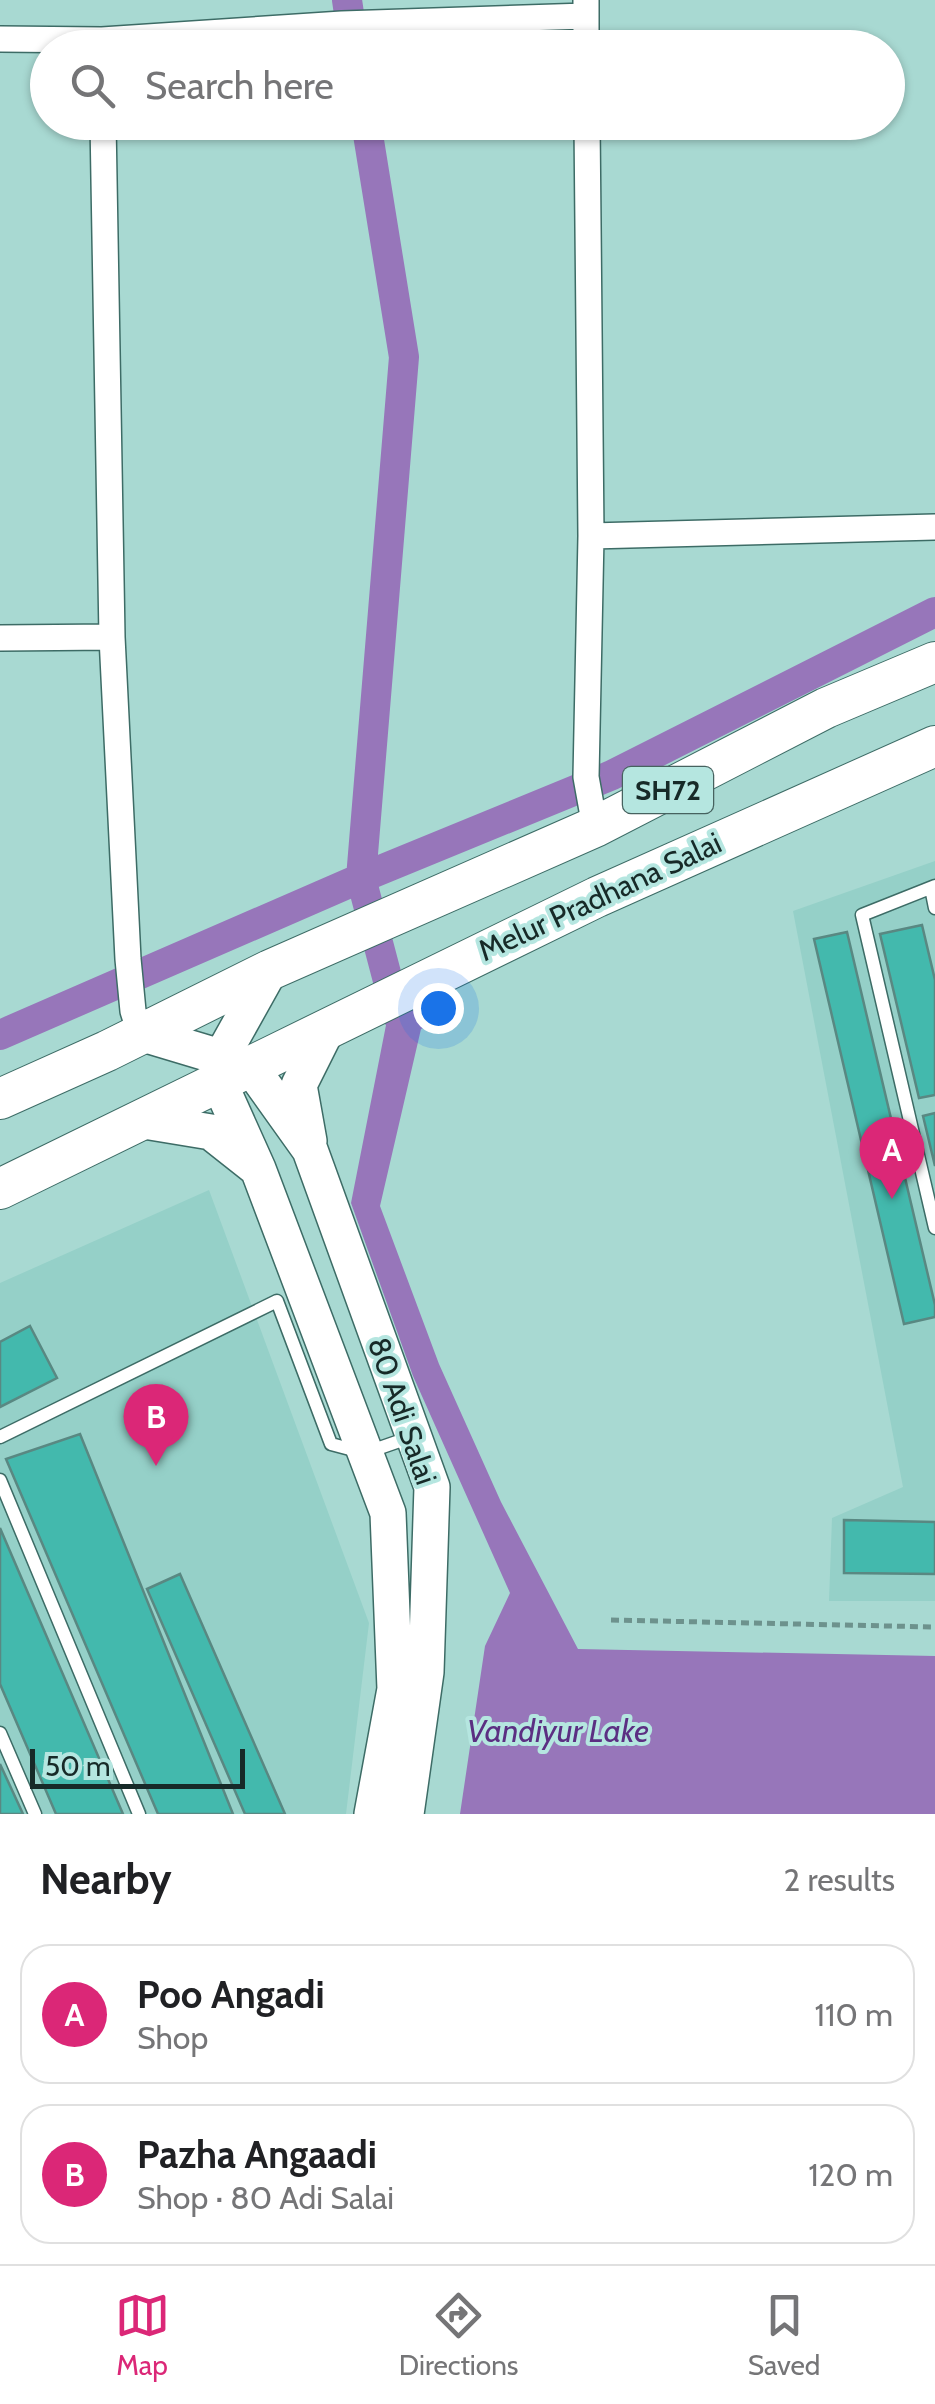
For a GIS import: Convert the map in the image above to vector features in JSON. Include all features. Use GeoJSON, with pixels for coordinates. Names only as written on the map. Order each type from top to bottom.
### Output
{"type":"FeatureCollection","features":[{"type":"Feature","properties":{"kind":"main road","name":"SH72"},"geometry":{"type":"LineString","coordinates":[[0,1099],[136,1022],[342,940],[596,828],[826,708],[935,662]]}},
{"type":"Feature","properties":{"kind":"main road","name":"Melur Pradhana Salai"},"geometry":{"type":"LineString","coordinates":[[0,1189],[231,1068],[327,1029],[597,896],[935,746]]}},
{"type":"Feature","properties":{"kind":"main road"},"geometry":{"type":"LineString","coordinates":[[136,1022],[231,1068],[270,970]]}},
{"type":"Feature","properties":{"kind":"main road"},"geometry":{"type":"LineString","coordinates":[[310,1150],[299,1084],[327,1029]]}},
{"type":"Feature","properties":{"kind":"main road","name":"80 Adi Salai"},"geometry":{"type":"LineString","coordinates":[[231,1068],[310,1150],[432,1488],[426,1672],[406,1814]]}},
{"type":"Feature","properties":{"kind":"main road","name":"80 Adi Salai"},"geometry":{"type":"LineString","coordinates":[[231,1068],[258,1170],[388,1513],[394,1689],[372,1814]]}},
{"type":"Feature","properties":{"kind":"main road"},"geometry":{"type":"LineString","coordinates":[[138,1120],[212,1132],[258,1170]]}},
{"type":"Feature","properties":{"kind":"street"},"geometry":{"type":"LineString","coordinates":[[270,30],[586,8]]}},
{"type":"Feature","properties":{"kind":"street"},"geometry":{"type":"LineString","coordinates":[[0,39],[30,40]]}},
{"type":"Feature","properties":{"kind":"street"},"geometry":{"type":"LineString","coordinates":[[103,140],[112,637],[128,959],[136,1022]]}},
{"type":"Feature","properties":{"kind":"street"},"geometry":{"type":"LineString","coordinates":[[587,140],[591,536],[586,777],[596,828]]}},
{"type":"Feature","properties":{"kind":"street"},"geometry":{"type":"LineString","coordinates":[[591,536],[935,527]]}},
{"type":"Feature","properties":{"kind":"street"},"geometry":{"type":"LineString","coordinates":[[0,638],[112,637]]}},
{"type":"Feature","properties":{"kind":"lane"},"geometry":{"type":"LineString","coordinates":[[935,908],[933,887],[862,916],[935,1228]]}},
{"type":"Feature","properties":{"kind":"lane"},"geometry":{"type":"LineString","coordinates":[[0,1437],[277,1301],[332,1444],[365,1453],[413,1436]]}},
{"type":"Feature","properties":{"kind":"lane"},"geometry":{"type":"LineString","coordinates":[[0,1480],[139,1814]]}},
{"type":"Feature","properties":{"kind":"lane"},"geometry":{"type":"LineString","coordinates":[[0,1733],[35,1814]]}},
{"type":"Feature","properties":{"kind":"path"},"geometry":{"type":"LineString","coordinates":[[611,1620],[935,1627]]}},
{"type":"Feature","properties":{"kind":"shaded area"},"geometry":{"type":"Polygon","coordinates":[[[935,861],[935,1601],[829,1601],[832,1518],[903,1487],[793,911],[935,861]]]}},
{"type":"Feature","properties":{"kind":"shaded area"},"geometry":{"type":"Polygon","coordinates":[[[209,1190],[369,1623],[346,1814],[0,1814],[0,1283],[209,1190]]]}},
{"type":"Feature","properties":{"kind":"water","name":"Vandiyur Lake"},"geometry":{"type":"Polygon","coordinates":[[[441,995],[447,1018],[421,1029],[380,1206],[439,1364],[501,1502],[578,1649],[935,1656],[935,1814],[460,1814],[485,1646],[510,1593],[413,1376],[351,1203],[387,1020],[441,995]]]}},
{"type":"Feature","properties":{"kind":"building"},"geometry":{"type":"Polygon","coordinates":[[[922,925],[935,980],[935,1095],[919,1098],[880,934],[922,925]]]}},
{"type":"Feature","properties":{"kind":"building"},"geometry":{"type":"Polygon","coordinates":[[[847,932],[935,1305],[935,1317],[904,1324],[814,939],[847,932]]]}},
{"type":"Feature","properties":{"kind":"building"},"geometry":{"type":"Polygon","coordinates":[[[935,1113],[935,1166],[923,1116],[935,1113]]]}},
{"type":"Feature","properties":{"kind":"building"},"geometry":{"type":"Polygon","coordinates":[[[30,1326],[57,1378],[0,1407],[0,1342],[30,1326]]]}},
{"type":"Feature","properties":{"kind":"building"},"geometry":{"type":"Polygon","coordinates":[[[80,1434],[233,1814],[158,1814],[6,1459],[80,1434]]]}},
{"type":"Feature","properties":{"kind":"building"},"geometry":{"type":"Polygon","coordinates":[[[844,1520],[935,1522],[935,1574],[844,1573],[844,1520]]]}},
{"type":"Feature","properties":{"kind":"building"},"geometry":{"type":"Polygon","coordinates":[[[0,1528],[123,1814],[56,1814],[0,1684],[0,1528]]]}},
{"type":"Feature","properties":{"kind":"building"},"geometry":{"type":"Polygon","coordinates":[[[180,1574],[285,1814],[245,1814],[147,1589],[180,1574]]]}},
{"type":"Feature","properties":{"kind":"building"},"geometry":{"type":"Polygon","coordinates":[[[0,1764],[23,1814],[0,1814],[0,1764]]]}},
{"type":"Feature","properties":{"kind":"waterway"},"geometry":{"type":"LineString","coordinates":[[347,0],[351,30]]}},
{"type":"Feature","properties":{"kind":"waterway"},"geometry":{"type":"LineString","coordinates":[[369,140],[404,357],[361,878],[397,1015]]}},
{"type":"Feature","properties":{"kind":"waterway"},"geometry":{"type":"LineString","coordinates":[[0,1035],[361,878],[612,775],[935,612]]}},
{"type":"Feature","properties":{"kind":"place","name":"Poo Angadi"},"geometry":{"type":"Point","coordinates":[892,1199]}},
{"type":"Feature","properties":{"kind":"place","name":"Pazha Angaadi"},"geometry":{"type":"Point","coordinates":[156,1466]}}]}
